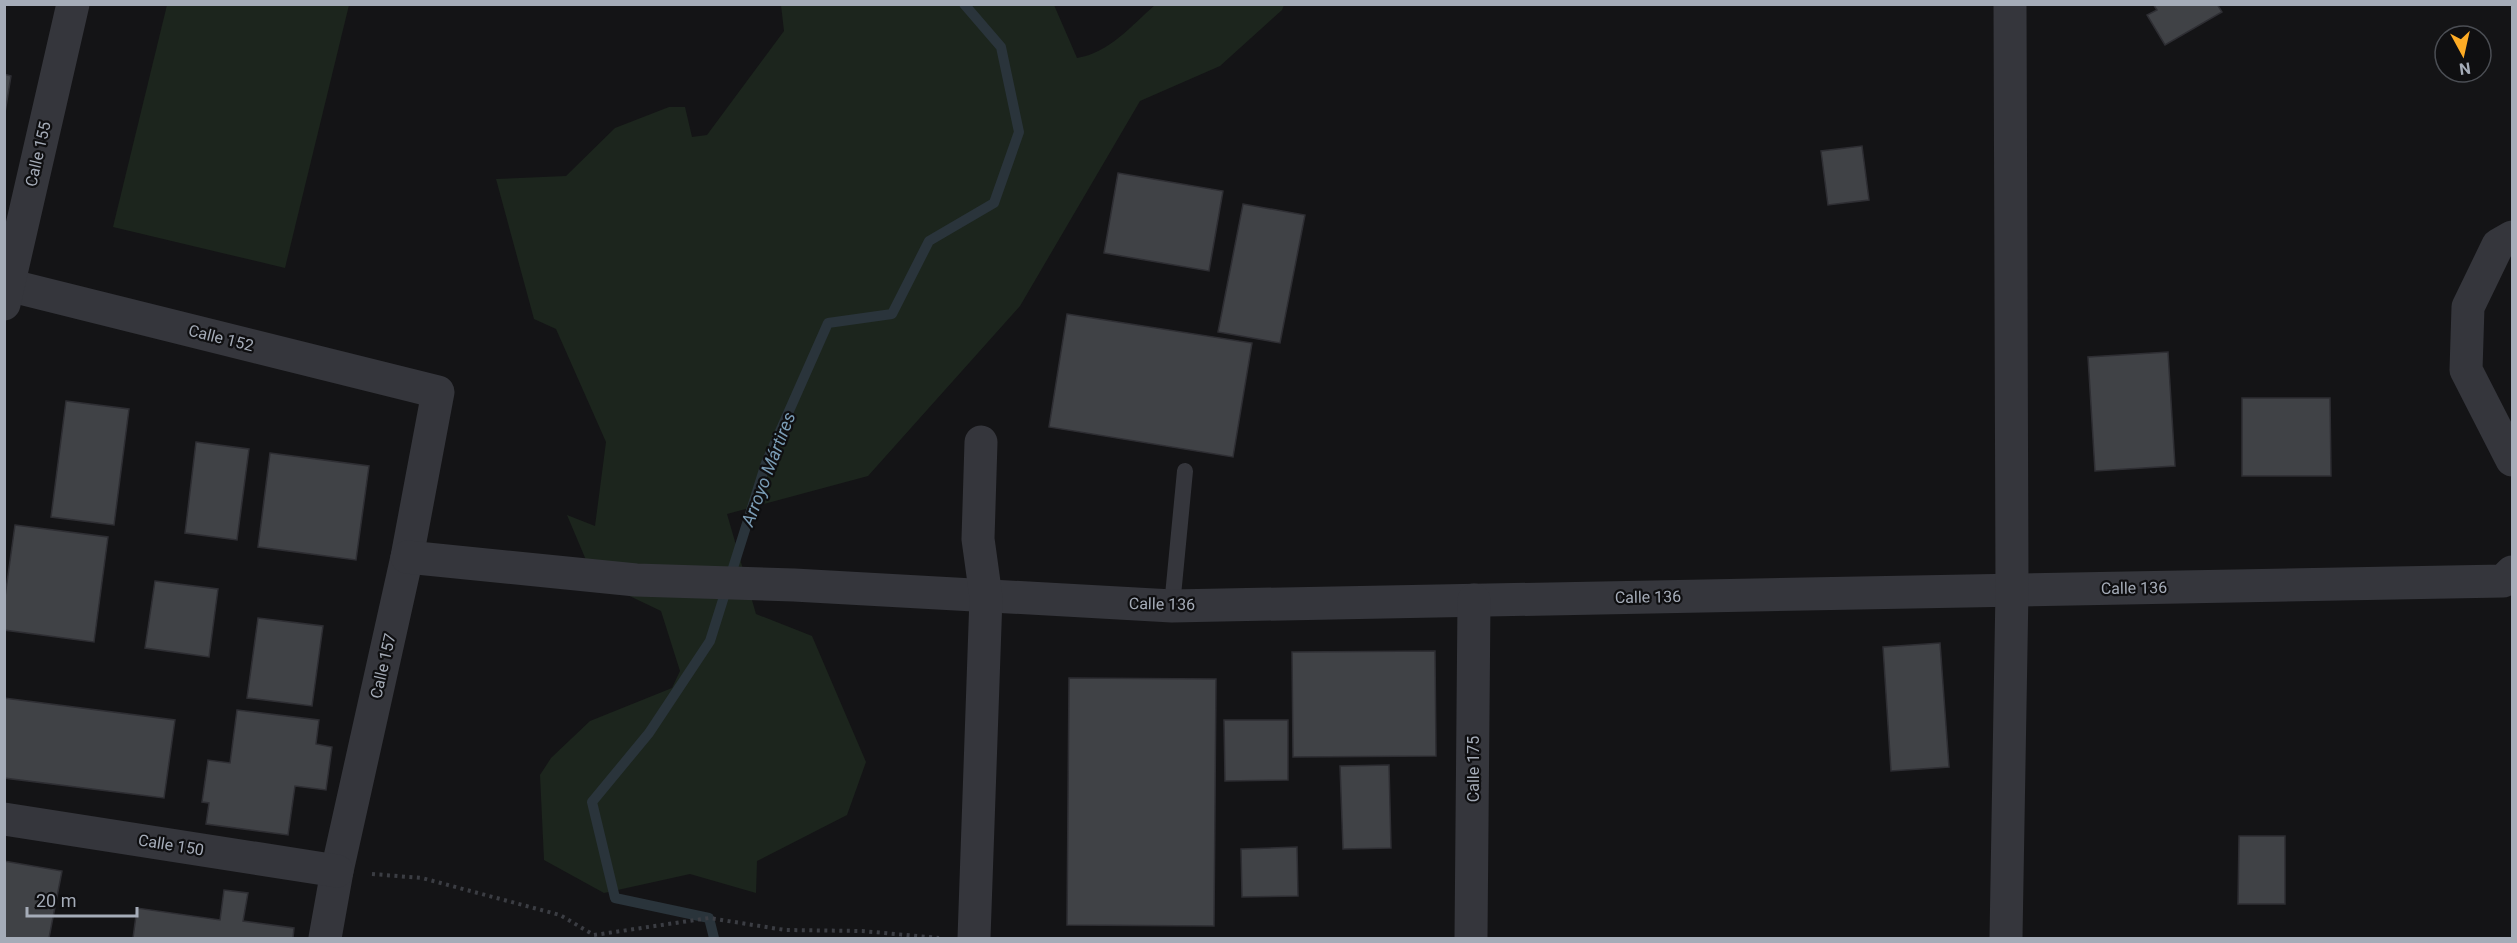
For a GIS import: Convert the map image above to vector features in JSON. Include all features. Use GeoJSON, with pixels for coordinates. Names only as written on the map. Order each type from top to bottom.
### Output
{"type":"FeatureCollection","features":[{"type":"Feature","properties":{"kind":"street","name":"Calle 155"},"geometry":{"type":"LineString","coordinates":[[6,291],[73,4]]}},
{"type":"Feature","properties":{"kind":"street"},"geometry":{"type":"LineString","coordinates":[[2006,939],[2012,590],[2010,4]]}},
{"type":"Feature","properties":{"kind":"street"},"geometry":{"type":"LineString","coordinates":[[2505,241],[2468,307],[2466,370],[2512,460]]}},
{"type":"Feature","properties":{"kind":"street","name":"Calle 152"},"geometry":{"type":"LineString","coordinates":[[6,291],[438,392]]}},
{"type":"Feature","properties":{"kind":"street","name":"Calle 157"},"geometry":{"type":"LineString","coordinates":[[325,939],[337,871],[407,557],[438,392]]}},
{"type":"Feature","properties":{"kind":"street"},"geometry":{"type":"LineString","coordinates":[[974,939],[986,597],[978,539],[981,442]]}},
{"type":"Feature","properties":{"kind":"street","name":"Calle 136"},"geometry":{"type":"LineString","coordinates":[[407,557],[636,580],[794,585],[1172,606],[2012,590],[2508,577]]}},
{"type":"Feature","properties":{"kind":"street","name":"Calle 175"},"geometry":{"type":"LineString","coordinates":[[1471,939],[1474,600]]}},
{"type":"Feature","properties":{"kind":"street","name":"Calle 150"},"geometry":{"type":"LineString","coordinates":[[4,819],[337,871]]}},
{"type":"Feature","properties":{"kind":"lane"},"geometry":{"type":"LineString","coordinates":[[1172,606],[1185,471]]}},
{"type":"Feature","properties":{"kind":"path"},"geometry":{"type":"LineString","coordinates":[[337,871],[422,878],[560,915],[594,935],[709,918],[785,930],[862,931],[949,939]]}},
{"type":"Feature","properties":{"kind":"shaded area"},"geometry":{"type":"Polygon","coordinates":[[[167,5],[349,5],[285,268],[113,227],[167,5]]]}},
{"type":"Feature","properties":{"kind":"shaded area"},"geometry":{"type":"Polygon","coordinates":[[[781,5],[1054,5],[1077,58],[1109,45],[1155,5],[1284,5],[1282,10],[1220,66],[1140,101],[1020,306],[868,476],[727,514],[756,614],[812,636],[866,762],[847,815],[757,861],[756,893],[690,874],[604,893],[544,860],[540,775],[551,758],[590,721],[672,688],[680,671],[661,611],[594,579],[567,515],[595,526],[606,442],[556,329],[534,319],[496,179],[566,176],[615,128],[669,107],[685,107],[692,137],[707,135],[784,31],[781,5]]]}},
{"type":"Feature","properties":{"kind":"building"},"geometry":{"type":"Polygon","coordinates":[[[2153,4],[2217,4],[2222,12],[2165,45],[2147,15],[2157,10],[2153,4]]]}},
{"type":"Feature","properties":{"kind":"building"},"geometry":{"type":"Polygon","coordinates":[[[4,74],[11,76],[4,119],[4,74]]]}},
{"type":"Feature","properties":{"kind":"building"},"geometry":{"type":"Polygon","coordinates":[[[1862,146],[1869,200],[1828,205],[1821,151],[1862,146]]]}},
{"type":"Feature","properties":{"kind":"building"},"geometry":{"type":"Polygon","coordinates":[[[1118,173],[1223,191],[1209,271],[1104,253],[1118,173]]]}},
{"type":"Feature","properties":{"kind":"building"},"geometry":{"type":"Polygon","coordinates":[[[1243,204],[1305,215],[1280,343],[1218,332],[1243,204]]]}},
{"type":"Feature","properties":{"kind":"building"},"geometry":{"type":"Polygon","coordinates":[[[1067,314],[1252,343],[1233,457],[1049,427],[1067,314]]]}},
{"type":"Feature","properties":{"kind":"building"},"geometry":{"type":"Polygon","coordinates":[[[2168,352],[2175,466],[2095,471],[2088,357],[2168,352]]]}},
{"type":"Feature","properties":{"kind":"building"},"geometry":{"type":"Polygon","coordinates":[[[2242,398],[2330,398],[2331,476],[2242,476],[2242,398]]]}},
{"type":"Feature","properties":{"kind":"building"},"geometry":{"type":"Polygon","coordinates":[[[66,401],[129,409],[114,525],[51,517],[66,401]]]}},
{"type":"Feature","properties":{"kind":"building"},"geometry":{"type":"Polygon","coordinates":[[[196,442],[249,449],[237,540],[185,533],[196,442]]]}},
{"type":"Feature","properties":{"kind":"building"},"geometry":{"type":"Polygon","coordinates":[[[270,453],[369,466],[356,560],[258,547],[270,453]]]}},
{"type":"Feature","properties":{"kind":"building"},"geometry":{"type":"Polygon","coordinates":[[[15,525],[108,537],[94,642],[4,630],[4,604],[15,525]]]}},
{"type":"Feature","properties":{"kind":"building"},"geometry":{"type":"Polygon","coordinates":[[[155,581],[218,589],[209,657],[145,648],[155,581]]]}},
{"type":"Feature","properties":{"kind":"building"},"geometry":{"type":"Polygon","coordinates":[[[258,618],[323,626],[312,706],[247,698],[258,618]]]}},
{"type":"Feature","properties":{"kind":"building"},"geometry":{"type":"Polygon","coordinates":[[[1940,643],[1949,767],[1891,771],[1883,647],[1940,643]]]}},
{"type":"Feature","properties":{"kind":"building"},"geometry":{"type":"Polygon","coordinates":[[[1435,651],[1436,756],[1293,757],[1292,652],[1435,651]]]}},
{"type":"Feature","properties":{"kind":"building"},"geometry":{"type":"Polygon","coordinates":[[[1069,678],[1216,679],[1214,926],[1067,925],[1069,678]]]}},
{"type":"Feature","properties":{"kind":"building"},"geometry":{"type":"Polygon","coordinates":[[[4,698],[175,720],[164,798],[4,778],[4,698]]]}},
{"type":"Feature","properties":{"kind":"building"},"geometry":{"type":"Polygon","coordinates":[[[237,710],[319,720],[316,744],[332,747],[326,790],[295,786],[288,835],[206,824],[209,803],[202,802],[208,760],[230,763],[237,710]]]}},
{"type":"Feature","properties":{"kind":"building"},"geometry":{"type":"Polygon","coordinates":[[[1224,720],[1288,720],[1288,780],[1225,781],[1224,720]]]}},
{"type":"Feature","properties":{"kind":"building"},"geometry":{"type":"Polygon","coordinates":[[[1389,765],[1391,848],[1343,849],[1340,766],[1389,765]]]}},
{"type":"Feature","properties":{"kind":"building"},"geometry":{"type":"Polygon","coordinates":[[[2239,836],[2285,836],[2285,904],[2238,904],[2239,836]]]}},
{"type":"Feature","properties":{"kind":"building"},"geometry":{"type":"Polygon","coordinates":[[[1297,847],[1298,896],[1242,897],[1241,849],[1297,847]]]}},
{"type":"Feature","properties":{"kind":"building"},"geometry":{"type":"Polygon","coordinates":[[[4,861],[62,871],[49,938],[4,938],[4,861]]]}},
{"type":"Feature","properties":{"kind":"building"},"geometry":{"type":"Polygon","coordinates":[[[224,890],[248,893],[243,921],[294,928],[293,938],[133,938],[137,908],[220,920],[224,890]]]}},
{"type":"Feature","properties":{"kind":"waterway","name":"Arroyo Mártires"},"geometry":{"type":"LineString","coordinates":[[714,938],[709,918],[615,898],[592,802],[649,733],[710,641],[766,463],[828,323],[892,314],[929,241],[994,203],[1019,132],[1001,47],[964,4]]}}]}
